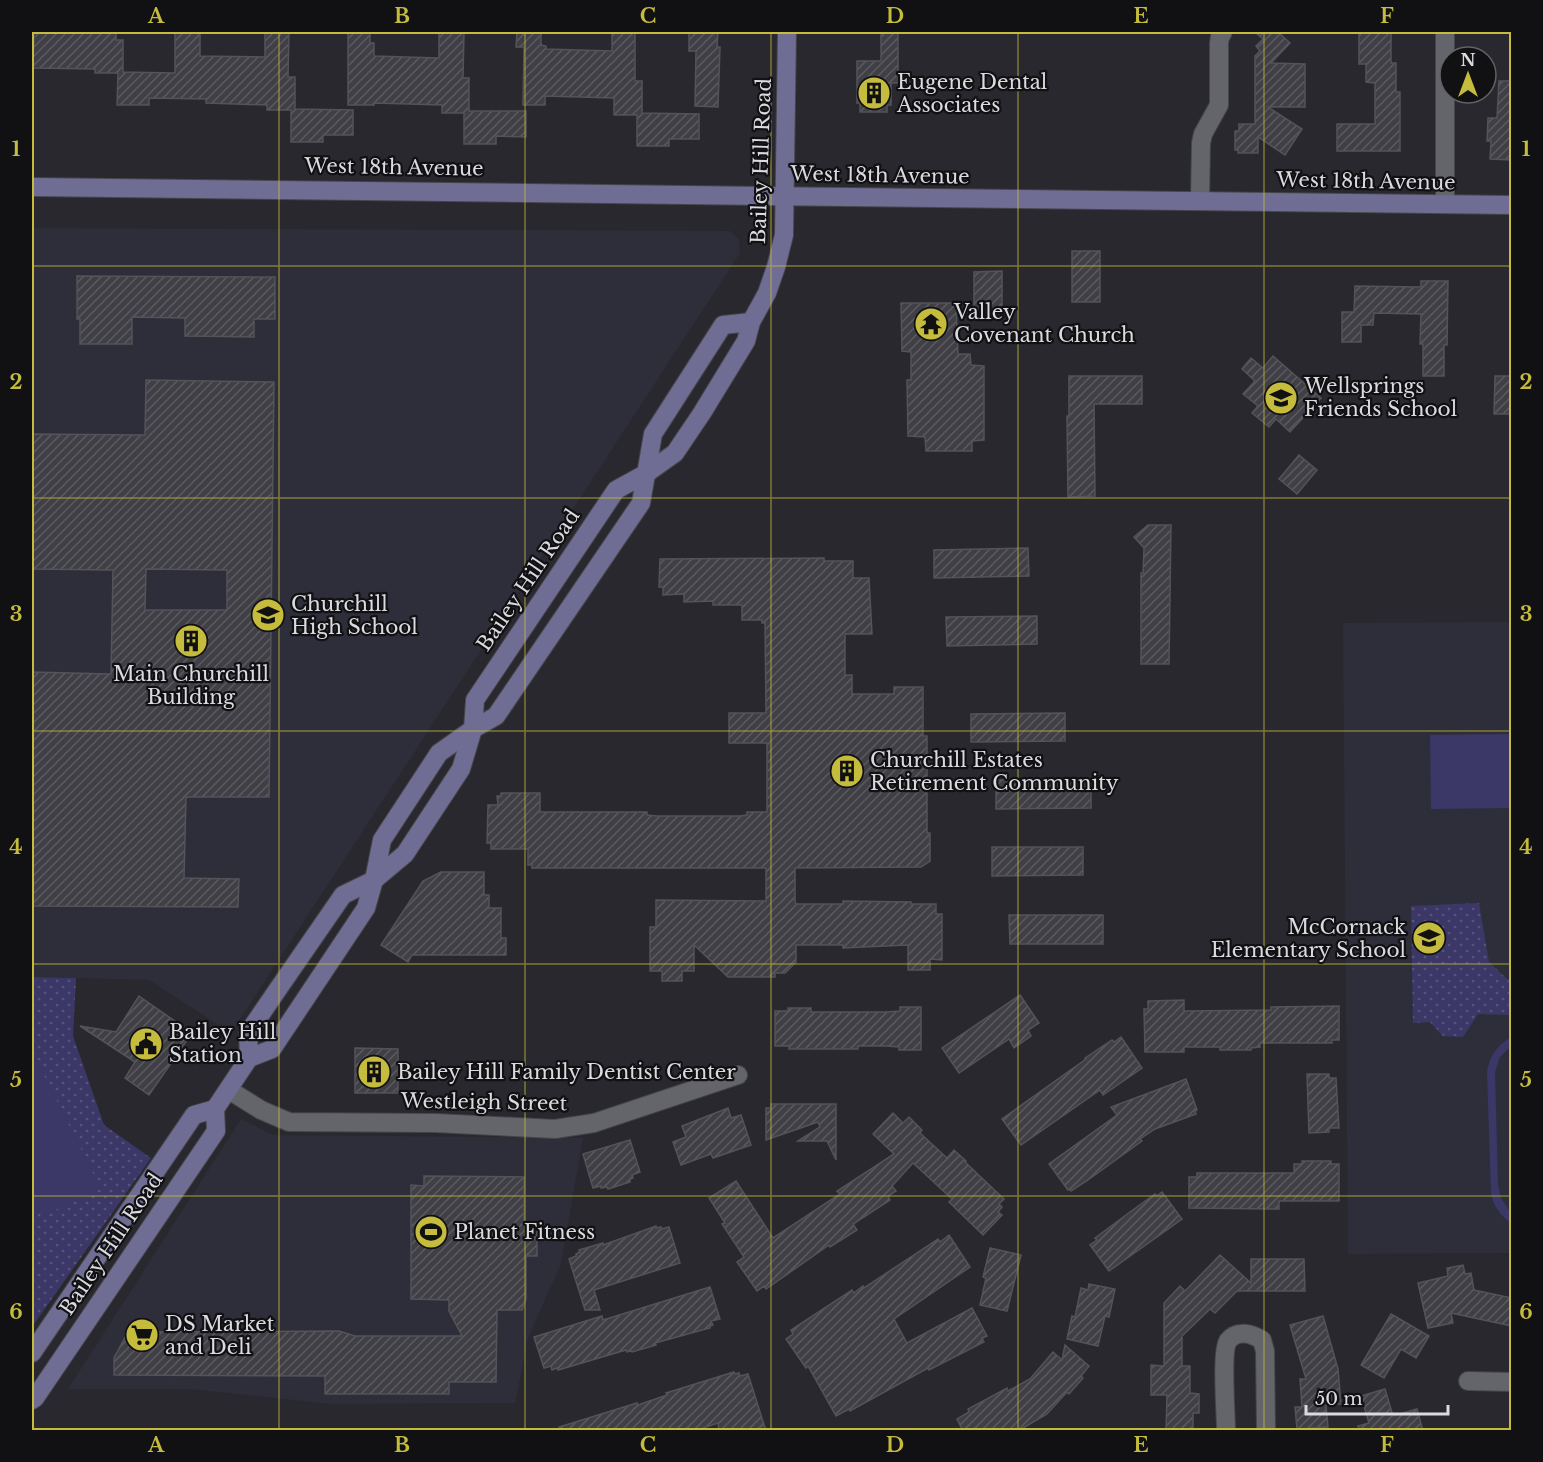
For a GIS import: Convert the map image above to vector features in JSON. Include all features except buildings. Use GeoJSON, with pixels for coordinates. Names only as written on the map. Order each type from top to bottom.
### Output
{"type":"FeatureCollection","features":[{"type":"Feature","properties":{"kind":"main road","name":"Bailey Hill Road"},"geometry":{"type":"LineString","coordinates":[[32,1353],[194,1115],[215,1109],[229,1090],[249,1058],[248,1033],[343,895],[374,880],[405,854],[461,769],[473,729],[475,700],[616,490],[647,473],[675,453],[725,378],[746,341],[751,322],[766,293],[776,267],[784,235],[787,32]]}},
{"type":"Feature","properties":{"kind":"main road","name":"West 18th Avenue"},"geometry":{"type":"LineString","coordinates":[[32,187],[373,189],[1512,205]]}},
{"type":"Feature","properties":{"kind":"main road"},"geometry":{"type":"LineString","coordinates":[[249,1058],[272,1049],[366,908],[382,840],[438,753],[496,716],[641,503],[653,434],[723,326],[751,322]]}},
{"type":"Feature","properties":{"kind":"main road","name":"Bailey Hill Road"},"geometry":{"type":"LineString","coordinates":[[32,1400],[216,1131],[215,1109]]}},
{"type":"Feature","properties":{"kind":"main road"},"geometry":{"type":"LineString","coordinates":[[108,1241],[112,1266],[118,1273]]}},
{"type":"Feature","properties":{"kind":"street"},"geometry":{"type":"LineString","coordinates":[[1200,201],[1201,143],[1203,134],[1219,105],[1219,43],[1223,32]]}},
{"type":"Feature","properties":{"kind":"street"},"geometry":{"type":"LineString","coordinates":[[1444,204],[1445,32]]}},
{"type":"Feature","properties":{"kind":"street","name":"Westleigh Street"},"geometry":{"type":"LineString","coordinates":[[229,1090],[261,1110],[289,1122],[436,1123],[555,1129],[594,1123],[738,1075]]}},
{"type":"Feature","properties":{"kind":"street"},"geometry":{"type":"LineString","coordinates":[[1226,1431],[1225,1354],[1228,1341],[1238,1334],[1251,1333],[1262,1340],[1265,1351],[1266,1431]]}},
{"type":"Feature","properties":{"kind":"street"},"geometry":{"type":"LineString","coordinates":[[1468,1381],[1512,1382]]}},
{"type":"Feature","properties":{"kind":"shaded area","name":"Churchill High School"},"geometry":{"type":"Polygon","coordinates":[[[32,228],[730,231],[739,239],[740,253],[231,1033],[149,980],[32,977],[32,228]]]}},
{"type":"Feature","properties":{"kind":"shaded area","name":"McCornack Elementary School"},"geometry":{"type":"Polygon","coordinates":[[[1511,622],[1511,1253],[1348,1254],[1343,623],[1511,622]]]}},
{"type":"Feature","properties":{"kind":"shaded area"},"geometry":{"type":"Polygon","coordinates":[[[1511,734],[1511,808],[1431,809],[1430,735],[1511,734]]]}},
{"type":"Feature","properties":{"kind":"shaded area"},"geometry":{"type":"Polygon","coordinates":[[[1479,903],[1489,962],[1511,980],[1511,1015],[1478,1014],[1463,1037],[1443,1036],[1430,1022],[1413,1023],[1411,906],[1479,903]]]}},
{"type":"Feature","properties":{"kind":"shaded area"},"geometry":{"type":"Polygon","coordinates":[[[32,977],[76,978],[73,1036],[104,1125],[151,1158],[32,1327],[32,977]]]}},
{"type":"Feature","properties":{"kind":"shaded area"},"geometry":{"type":"Polygon","coordinates":[[[1511,1037],[1511,1046],[1500,1057],[1495,1072],[1498,1185],[1501,1198],[1511,1213],[1511,1223],[1498,1210],[1491,1193],[1487,1072],[1495,1051],[1511,1037]]]}},
{"type":"Feature","properties":{"kind":"shaded area"},"geometry":{"type":"Polygon","coordinates":[[[32,1051],[101,1189],[51,1212],[32,1215],[32,1051]]]}},
{"type":"Feature","properties":{"kind":"shaded area"},"geometry":{"type":"Polygon","coordinates":[[[241,1119],[277,1135],[583,1138],[561,1264],[528,1338],[515,1403],[330,1404],[190,1389],[68,1389],[241,1119]]]}},
{"type":"Feature","properties":{"kind":"place","name":"Eugene Dental Associates"},"geometry":{"type":"Point","coordinates":[874,93]}},
{"type":"Feature","properties":{"kind":"place","name":"Valley Covenant Church"},"geometry":{"type":"Point","coordinates":[931,324]}},
{"type":"Feature","properties":{"kind":"place","name":"Wellsprings Friends School"},"geometry":{"type":"Point","coordinates":[1281,398]}},
{"type":"Feature","properties":{"kind":"place","name":"Churchill High School"},"geometry":{"type":"Point","coordinates":[268,615]}},
{"type":"Feature","properties":{"kind":"place","name":"Main Churchill Building"},"geometry":{"type":"Point","coordinates":[191,641]}},
{"type":"Feature","properties":{"kind":"place","name":"Churchill Estates Retirement Community"},"geometry":{"type":"Point","coordinates":[847,771]}},
{"type":"Feature","properties":{"kind":"place","name":"McCornack Elementary School"},"geometry":{"type":"Point","coordinates":[1429,938]}},
{"type":"Feature","properties":{"kind":"place","name":"Bailey Hill Station"},"geometry":{"type":"Point","coordinates":[146,1044]}},
{"type":"Feature","properties":{"kind":"place","name":"Bailey Hill Family Dentist Center"},"geometry":{"type":"Point","coordinates":[374,1072]}},
{"type":"Feature","properties":{"kind":"place","name":"Planet Fitness"},"geometry":{"type":"Point","coordinates":[431,1232]}},
{"type":"Feature","properties":{"kind":"place","name":"DS Market and Deli"},"geometry":{"type":"Point","coordinates":[142,1335]}}]}
